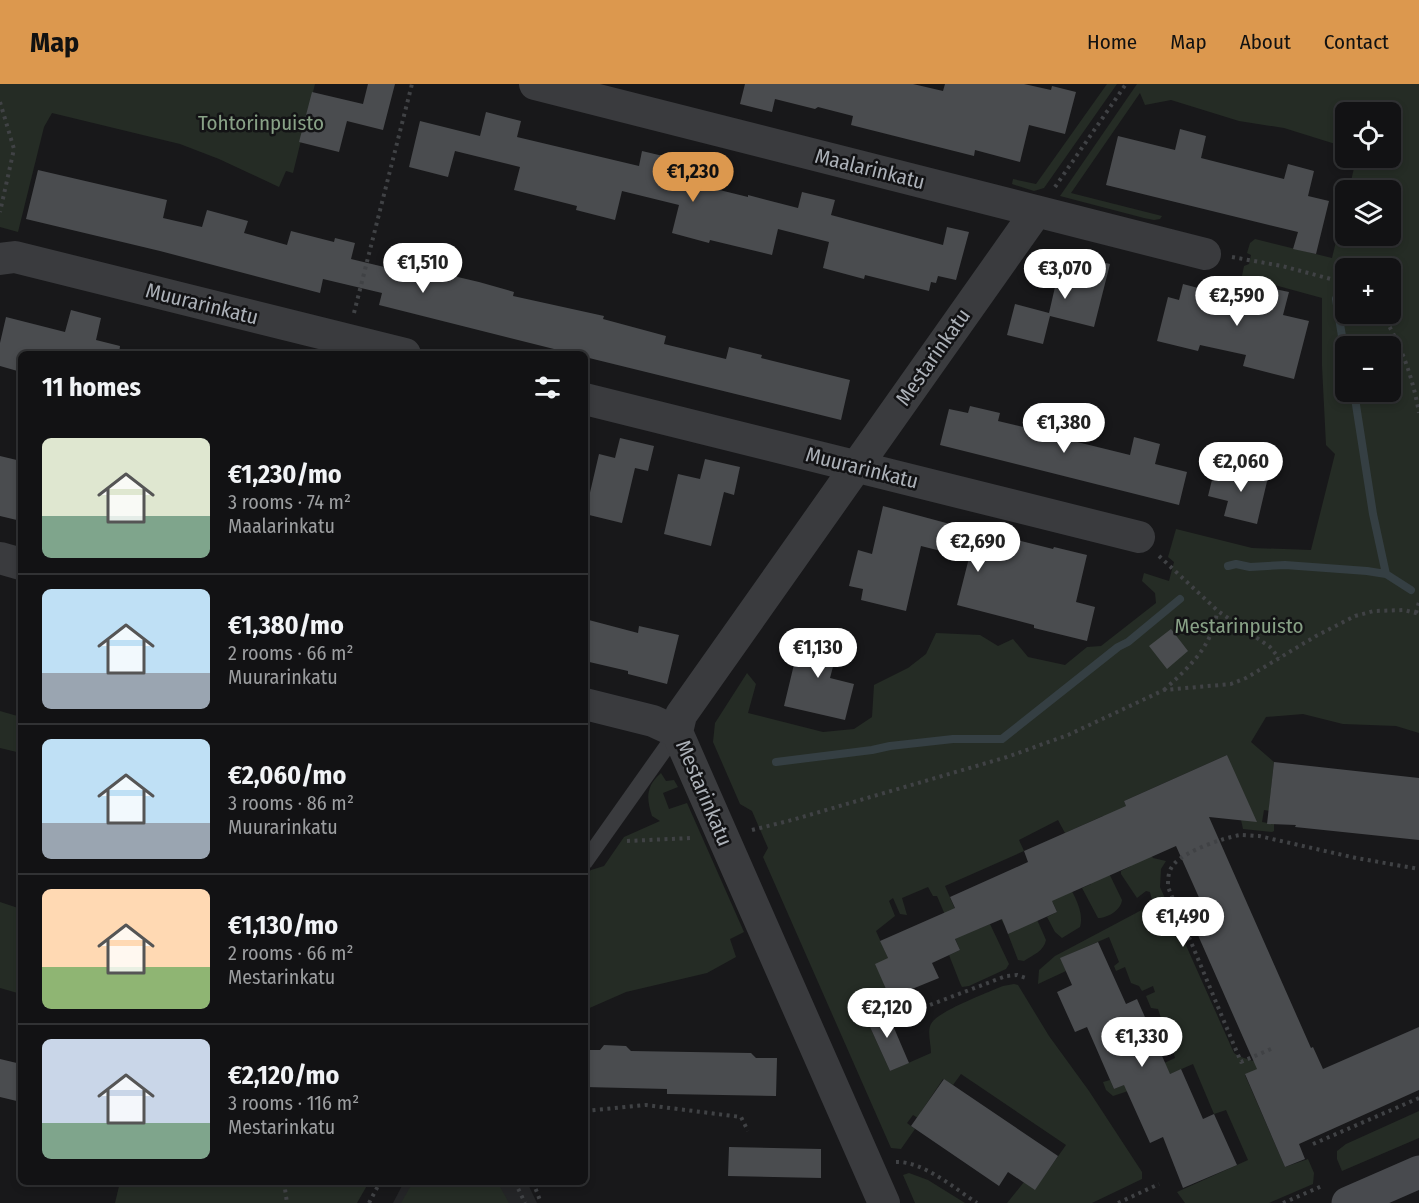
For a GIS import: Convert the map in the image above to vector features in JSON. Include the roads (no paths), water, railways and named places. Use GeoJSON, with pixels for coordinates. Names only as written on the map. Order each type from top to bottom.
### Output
{"type":"FeatureCollection","features":[{"type":"Feature","properties":{"kind":"street","name":"Maalarinkatu"},"geometry":{"type":"LineString","coordinates":[[535,84],[1044,202],[1205,254]]}},
{"type":"Feature","properties":{"kind":"street","name":"Mestarinkatu"},"geometry":{"type":"LineString","coordinates":[[884,1203],[677,732],[681,715],[1044,202]]}},
{"type":"Feature","properties":{"kind":"street","name":"Muurarinkatu"},"geometry":{"type":"LineString","coordinates":[[0,259],[15,257],[393,351]]}},
{"type":"Feature","properties":{"kind":"street","name":"Muurarinkatu"},"geometry":{"type":"LineString","coordinates":[[588,400],[1139,537]]}},
{"type":"Feature","properties":{"kind":"street"},"geometry":{"type":"LineString","coordinates":[[0,558],[18,563]]}},
{"type":"Feature","properties":{"kind":"street"},"geometry":{"type":"LineString","coordinates":[[588,705],[653,722],[677,732]]}},
{"type":"Feature","properties":{"kind":"street"},"geometry":{"type":"LineString","coordinates":[[1348,1203],[1419,1172]]}},
{"type":"Feature","properties":{"kind":"lane"},"geometry":{"type":"LineString","coordinates":[[588,858],[677,732]]}},
{"type":"Feature","properties":{"kind":"waterway"},"geometry":{"type":"LineString","coordinates":[[1340,324],[1342,336]]}},
{"type":"Feature","properties":{"kind":"waterway"},"geometry":{"type":"LineString","coordinates":[[1356,402],[1373,514],[1386,574],[1411,590]]}},
{"type":"Feature","properties":{"kind":"waterway"},"geometry":{"type":"LineString","coordinates":[[1228,566],[1236,564],[1250,567],[1285,565],[1386,574]]}},
{"type":"Feature","properties":{"kind":"waterway"},"geometry":{"type":"LineString","coordinates":[[776,762],[953,739],[1002,739],[1180,599]]}},
{"type":"Feature","properties":{"kind":"park label","name":"Tohtorinpuisto"},"geometry":{"type":"Point","coordinates":[261,123]}},
{"type":"Feature","properties":{"kind":"park label","name":"Mestarinpuisto"},"geometry":{"type":"Point","coordinates":[1239,626]}}]}
